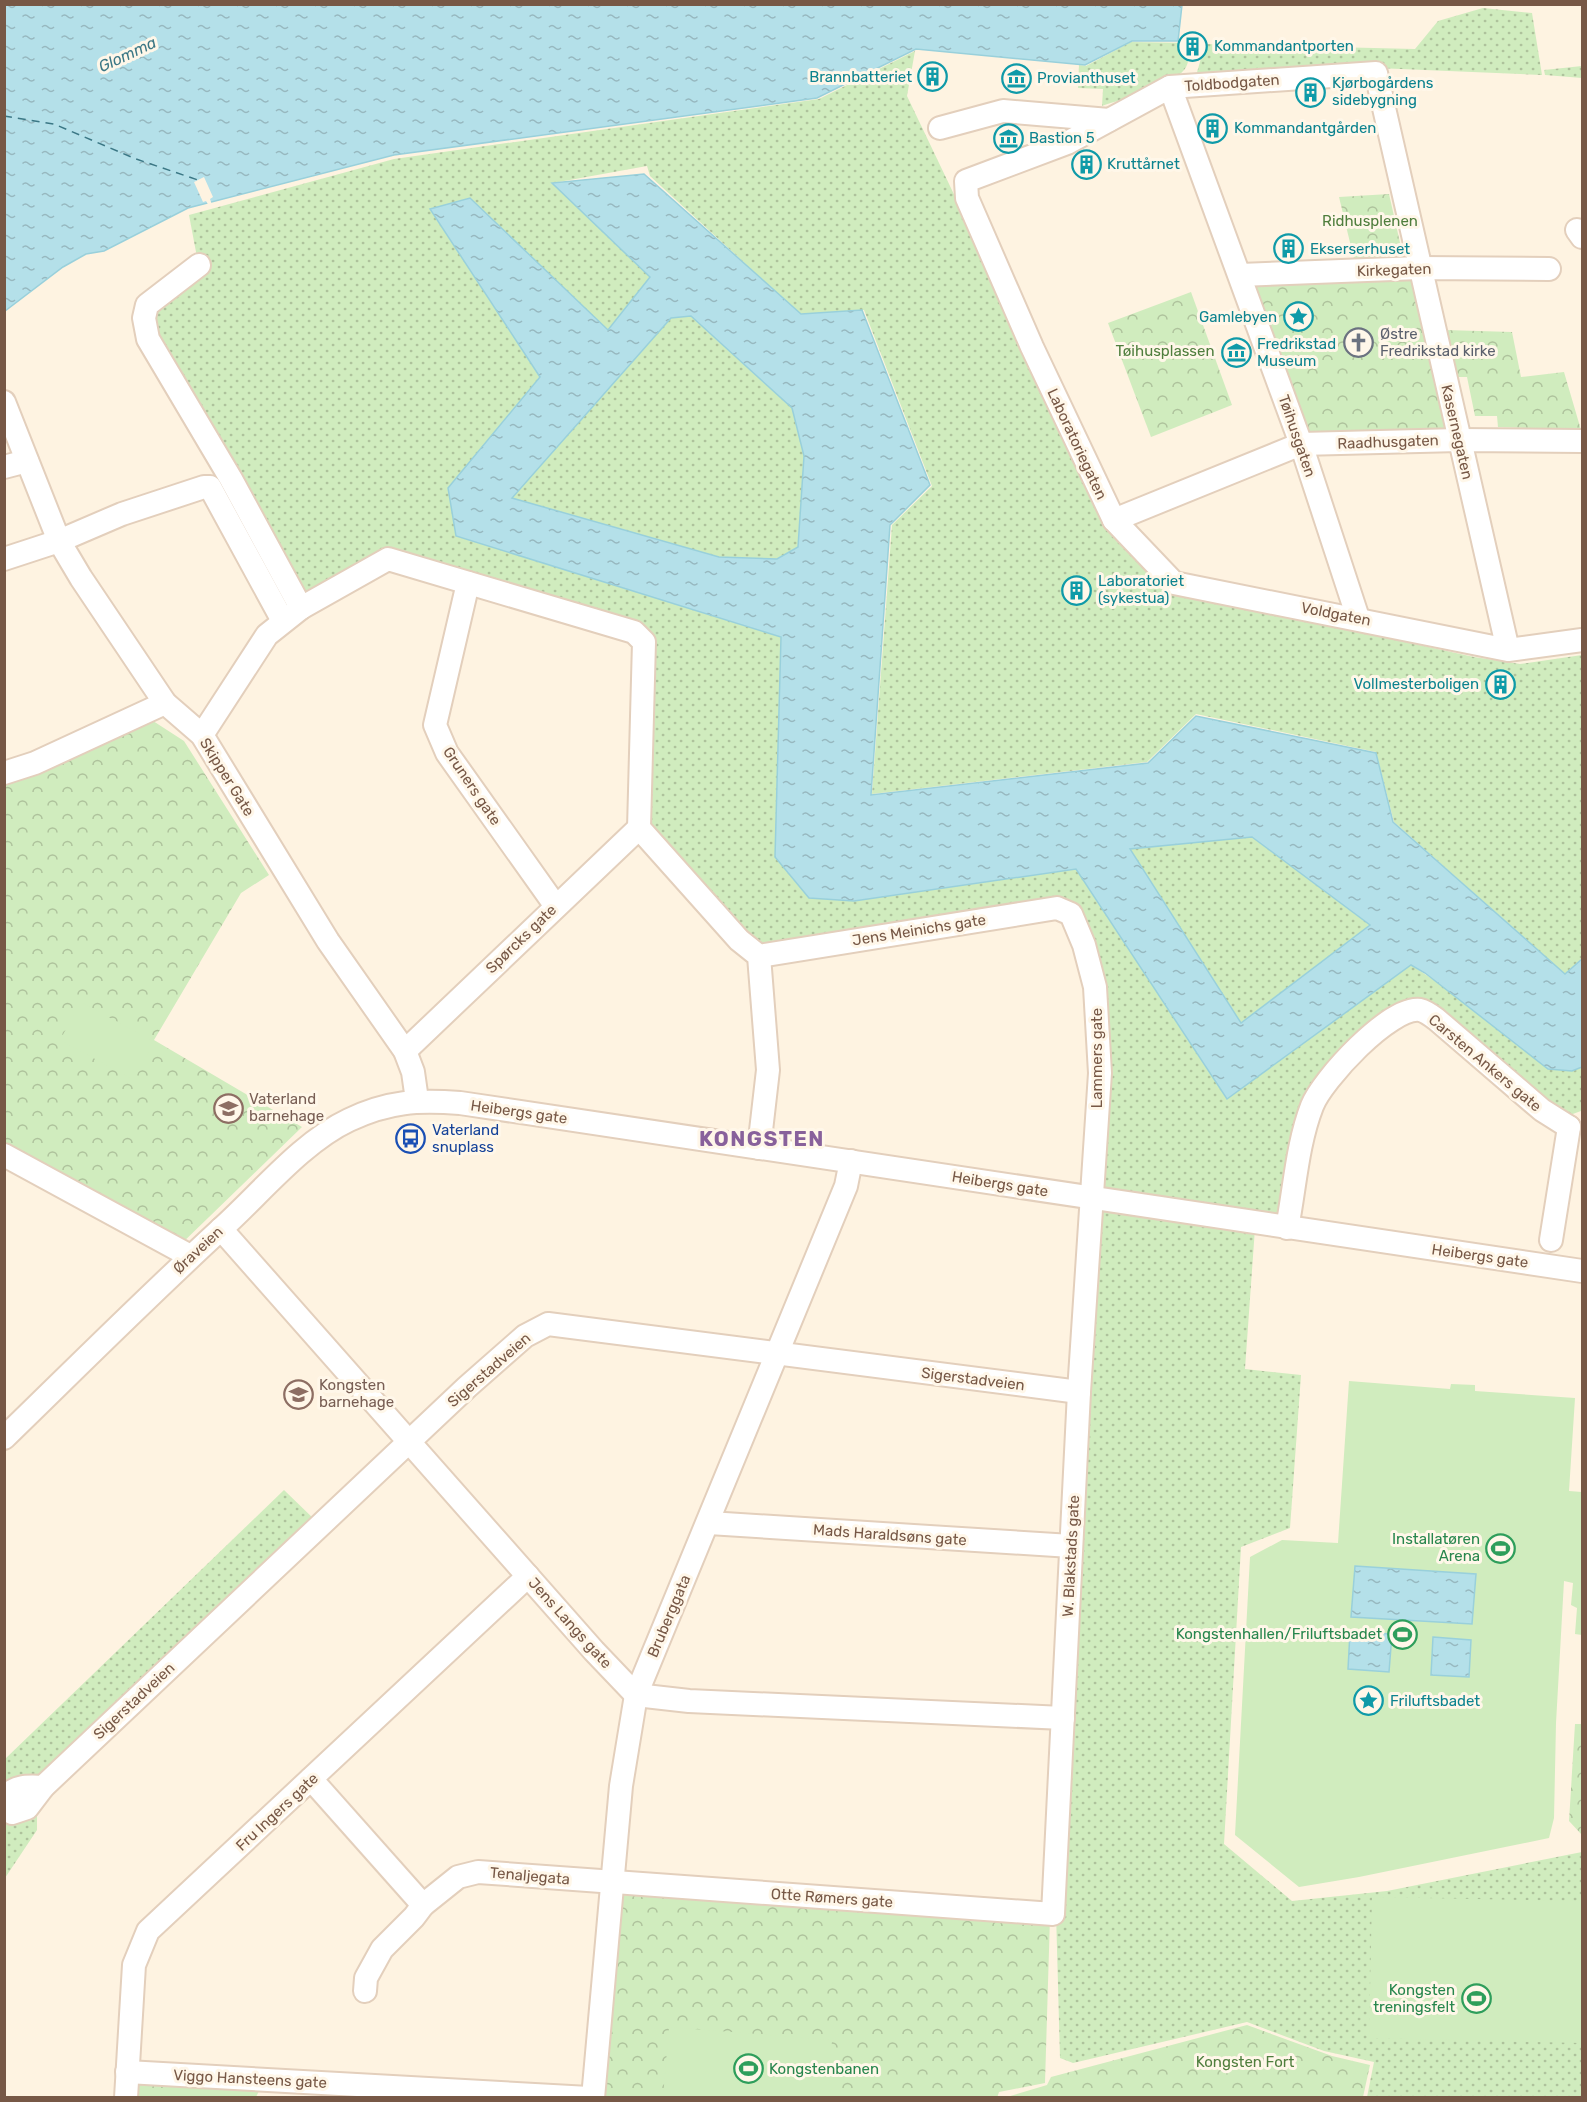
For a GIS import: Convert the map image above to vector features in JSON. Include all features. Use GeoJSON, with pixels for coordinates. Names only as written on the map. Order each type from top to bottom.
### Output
{"type":"FeatureCollection","features":[{"type":"Feature","properties":{"kind":"street","name":"Toldbodgaten"},"geometry":{"type":"LineString","coordinates":[[966,181],[1067,143],[1170,87],[1376,73]]}},
{"type":"Feature","properties":{"kind":"street","name":"Kasernegaten"},"geometry":{"type":"LineString","coordinates":[[1376,73],[1508,650]]}},
{"type":"Feature","properties":{"kind":"street","name":"Tøihusgaten"},"geometry":{"type":"LineString","coordinates":[[1170,87],[1301,444],[1358,618]]}},
{"type":"Feature","properties":{"kind":"street"},"geometry":{"type":"LineString","coordinates":[[940,128],[1003,111],[1109,120]]}},
{"type":"Feature","properties":{"kind":"street"},"geometry":{"type":"LineString","coordinates":[[1035,114],[1041,153]]}},
{"type":"Feature","properties":{"kind":"street","name":"Laboratoriegaten"},"geometry":{"type":"LineString","coordinates":[[966,181],[967,198],[1008,294],[1114,520]]}},
{"type":"Feature","properties":{"kind":"street"},"geometry":{"type":"LineString","coordinates":[[199,265],[147,305],[144,318],[148,339],[231,479],[292,615]]}},
{"type":"Feature","properties":{"kind":"street","name":"Kirkegaten"},"geometry":{"type":"LineString","coordinates":[[1240,275],[1419,268],[1549,269]]}},
{"type":"Feature","properties":{"kind":"street","name":"Skipper Gate"},"geometry":{"type":"LineString","coordinates":[[4,402],[16,427],[59,541],[165,703],[202,735],[328,940],[405,1051],[413,1072],[417,1100]]}},
{"type":"Feature","properties":{"kind":"street","name":"Raadhusgaten"},"geometry":{"type":"LineString","coordinates":[[1301,444],[1459,440],[1582,441]]}},
{"type":"Feature","properties":{"kind":"street"},"geometry":{"type":"LineString","coordinates":[[1114,520],[1301,444]]}},
{"type":"Feature","properties":{"kind":"street"},"geometry":{"type":"LineString","coordinates":[[4,467],[27,461]]}},
{"type":"Feature","properties":{"kind":"street"},"geometry":{"type":"LineString","coordinates":[[4,559],[59,541],[122,514],[210,487],[292,615]]}},
{"type":"Feature","properties":{"kind":"street","name":"Voldgaten"},"geometry":{"type":"LineString","coordinates":[[1114,520],[1174,583],[1358,618],[1508,650],[1582,640]]}},
{"type":"Feature","properties":{"kind":"street"},"geometry":{"type":"LineString","coordinates":[[202,735],[253,653],[292,615],[388,559],[634,632],[644,642],[639,828],[739,940],[759,956],[768,1071],[759,1148]]}},
{"type":"Feature","properties":{"kind":"street","name":"Gruners gate"},"geometry":{"type":"LineString","coordinates":[[468,583],[435,725],[447,753],[555,905]]}},
{"type":"Feature","properties":{"kind":"street"},"geometry":{"type":"LineString","coordinates":[[4,773],[34,763],[165,703]]}},
{"type":"Feature","properties":{"kind":"street","name":"Spørcks gate"},"geometry":{"type":"LineString","coordinates":[[405,1051],[555,905],[639,828]]}},
{"type":"Feature","properties":{"kind":"street","name":"Jens Meinichs gate"},"geometry":{"type":"LineString","coordinates":[[759,956],[1057,908],[1071,914],[1075,921]]}},
{"type":"Feature","properties":{"kind":"street","name":"Lammers gate"},"geometry":{"type":"LineString","coordinates":[[1075,921],[1095,987],[1097,1006],[1100,1073],[1093,1198]]}},
{"type":"Feature","properties":{"kind":"street","name":"Carsten Ankers gate"},"geometry":{"type":"LineString","coordinates":[[1287,1228],[1302,1141],[1313,1103],[1334,1072],[1388,1023],[1409,1012],[1421,1010],[1436,1019],[1542,1110],[1576,1123]]}},
{"type":"Feature","properties":{"kind":"street","name":"Heibergs gate"},"geometry":{"type":"LineString","coordinates":[[417,1100],[460,1104],[851,1161],[1582,1271]]}},
{"type":"Feature","properties":{"kind":"street","name":"Øraveien"},"geometry":{"type":"LineString","coordinates":[[4,1438],[190,1256],[282,1171],[347,1121],[380,1107],[417,1100]]}},
{"type":"Feature","properties":{"kind":"street"},"geometry":{"type":"LineString","coordinates":[[1551,1240],[1576,1123]]}},
{"type":"Feature","properties":{"kind":"street"},"geometry":{"type":"LineString","coordinates":[[4,1155],[190,1256]]}},
{"type":"Feature","properties":{"kind":"street","name":"Bruberggata"},"geometry":{"type":"LineString","coordinates":[[591,2097],[621,1786],[636,1695],[846,1186],[851,1161]]}},
{"type":"Feature","properties":{"kind":"street","name":"W. Blakstads gate"},"geometry":{"type":"LineString","coordinates":[[1053,1914],[1079,1392],[1093,1198]]}},
{"type":"Feature","properties":{"kind":"street","name":"Jens Langs gate"},"geometry":{"type":"LineString","coordinates":[[221,1229],[410,1444],[636,1695]]}},
{"type":"Feature","properties":{"kind":"street","name":"Sigerstadveien"},"geometry":{"type":"LineString","coordinates":[[4,1803],[7,1794],[17,1788],[43,1787],[467,1388],[525,1336],[548,1324],[574,1325],[777,1355],[1079,1392]]}},
{"type":"Feature","properties":{"kind":"street","name":"Mads Haraldsøns gate"},"geometry":{"type":"LineString","coordinates":[[708,1523],[1071,1546]]}},
{"type":"Feature","properties":{"kind":"street","name":"Fru Ingers gate"},"geometry":{"type":"LineString","coordinates":[[126,2097],[134,1965],[148,1931],[528,1576]]}},
{"type":"Feature","properties":{"kind":"street"},"geometry":{"type":"LineString","coordinates":[[636,1695],[688,1701],[1063,1718]]}},
{"type":"Feature","properties":{"kind":"street"},"geometry":{"type":"LineString","coordinates":[[311,1779],[423,1905]]}},
{"type":"Feature","properties":{"kind":"street","name":"Tenaljegata"},"geometry":{"type":"LineString","coordinates":[[365,1991],[366,1978],[382,1949],[423,1905],[458,1877],[478,1872],[611,1883]]}},
{"type":"Feature","properties":{"kind":"street","name":"Otte Rømers gate"},"geometry":{"type":"LineString","coordinates":[[611,1883],[1053,1914]]}},
{"type":"Feature","properties":{"kind":"street","name":"Viggo Hansteens gate"},"geometry":{"type":"LineString","coordinates":[[128,2072],[591,2097]]}},
{"type":"Feature","properties":{"kind":"green space"},"geometry":{"type":"Polygon","coordinates":[[[1483,8],[1532,13],[1542,75],[1377,68],[1196,76],[1205,44],[1415,49],[1438,21],[1483,8]]]}},
{"type":"Feature","properties":{"kind":"green space"},"geometry":{"type":"Polygon","coordinates":[[[1131,42],[1189,43],[1187,64],[1178,76],[1169,81],[1102,106],[1103,89],[1078,88],[1079,65],[1086,66],[1131,42]]]}},
{"type":"Feature","properties":{"kind":"green space"},"geometry":{"type":"Polygon","coordinates":[[[915,51],[907,96],[1110,521],[1175,591],[1474,657],[1520,664],[1582,655],[1582,958],[1565,974],[1394,822],[1376,752],[1196,714],[1147,762],[872,794],[892,525],[932,486],[864,310],[800,314],[650,176],[647,166],[553,183],[650,277],[608,330],[470,198],[430,209],[540,377],[448,488],[456,536],[781,637],[775,857],[809,898],[854,901],[1076,869],[1227,1099],[1411,965],[1572,1071],[1582,1067],[1581,1111],[1570,1115],[1554,1111],[1419,1003],[1329,1068],[1283,1217],[1099,1187],[1106,1073],[1074,911],[759,948],[647,824],[653,646],[394,552],[306,598],[153,326],[157,312],[200,273],[189,215],[394,159],[819,99],[915,51]]]}},
{"type":"Feature","properties":{"kind":"green space"},"geometry":{"type":"Polygon","coordinates":[[[1582,66],[1582,78],[1545,75],[1544,70],[1582,66]]]}},
{"type":"Feature","properties":{"kind":"green space","name":"Ridhusplenen"},"geometry":{"type":"Polygon","coordinates":[[[1389,194],[1403,256],[1354,259],[1339,197],[1389,194]]]}},
{"type":"Feature","properties":{"kind":"green space"},"geometry":{"type":"Polygon","coordinates":[[[1417,273],[1453,436],[1304,443],[1246,278],[1417,273]]]}},
{"type":"Feature","properties":{"kind":"green space","name":"Tøihusplassen"},"geometry":{"type":"Polygon","coordinates":[[[1191,292],[1232,405],[1151,437],[1108,323],[1191,292]]]}},
{"type":"Feature","properties":{"kind":"green space"},"geometry":{"type":"Polygon","coordinates":[[[691,316],[792,408],[804,456],[798,547],[777,559],[719,557],[511,498],[671,318],[691,316]]]}},
{"type":"Feature","properties":{"kind":"green space"},"geometry":{"type":"Polygon","coordinates":[[[1445,330],[1512,332],[1521,377],[1564,372],[1581,430],[1498,427],[1497,416],[1475,416],[1467,377],[1457,377],[1445,330]]]}},
{"type":"Feature","properties":{"kind":"green space"},"geometry":{"type":"Polygon","coordinates":[[[150,719],[184,741],[269,875],[241,893],[154,1040],[302,1127],[177,1248],[5,1156],[4,781],[150,719]]]}},
{"type":"Feature","properties":{"kind":"green space"},"geometry":{"type":"Polygon","coordinates":[[[1252,837],[1370,925],[1241,1023],[1130,849],[1252,837]]]}},
{"type":"Feature","properties":{"kind":"green space"},"geometry":{"type":"Polygon","coordinates":[[[81,1002],[154,1042],[134,1080],[60,1040],[81,1002]]]}},
{"type":"Feature","properties":{"kind":"green space"},"geometry":{"type":"Polygon","coordinates":[[[1100,1206],[1255,1228],[1245,1369],[1301,1375],[1290,1528],[1241,1547],[1224,1844],[1292,1901],[1387,1891],[1582,1852],[1582,2097],[1367,2097],[1374,2062],[1324,2051],[1247,2022],[1073,2063],[1060,2058],[1056,1912],[1100,1206]]]}},
{"type":"Feature","properties":{"kind":"green space","name":"Kongstenhallen/Friluftsbadet"},"geometry":{"type":"Polygon","coordinates":[[[1349,1381],[1450,1389],[1451,1384],[1475,1385],[1475,1391],[1575,1398],[1569,1491],[1582,1492],[1582,1635],[1575,1634],[1577,1608],[1571,1605],[1573,1583],[1564,1581],[1556,1723],[1554,1818],[1549,1838],[1299,1887],[1235,1835],[1250,1557],[1282,1540],[1338,1543],[1349,1381]]]}},
{"type":"Feature","properties":{"kind":"green space"},"geometry":{"type":"Polygon","coordinates":[[[284,1490],[317,1522],[45,1779],[5,1787],[5,1759],[284,1490]]]}},
{"type":"Feature","properties":{"kind":"green space"},"geometry":{"type":"Polygon","coordinates":[[[1575,1724],[1582,1724],[1582,1835],[1569,1821],[1575,1724]]]}},
{"type":"Feature","properties":{"kind":"green space"},"geometry":{"type":"Polygon","coordinates":[[[37,1806],[37,1830],[5,1878],[4,1817],[37,1806]]]}},
{"type":"Feature","properties":{"kind":"green space"},"geometry":{"type":"Polygon","coordinates":[[[619,1895],[911,1913],[1050,1917],[1045,2083],[999,2092],[997,2098],[600,2098],[619,1895]]]}},
{"type":"Feature","properties":{"kind":"green space","name":"Kongsten treningsfelt"},"geometry":{"type":"Polygon","coordinates":[[[1372,1897],[1582,1901],[1581,2043],[1369,2038],[1372,1897]]]}},
{"type":"Feature","properties":{"kind":"green space","name":"Kongsten Fort"},"geometry":{"type":"Polygon","coordinates":[[[1247,2025],[1332,2056],[1370,2065],[1363,2097],[1007,2097],[1047,2085],[1051,2077],[1247,2025]]]}},
{"type":"Feature","properties":{"kind":"green space","name":"Kongstenbanen"},"geometry":{"type":"Polygon","coordinates":[[[669,2027],[832,2040],[828,2097],[663,2097],[669,2027]]]}},
{"type":"Feature","properties":{"kind":"green space"},"geometry":{"type":"Polygon","coordinates":[[[137,2081],[263,2083],[256,2097],[136,2098],[137,2081]]]}},
{"type":"Feature","properties":{"kind":"water","name":"Glomma"},"geometry":{"type":"Polygon","coordinates":[[[5,5],[1182,5],[1178,41],[1132,41],[1085,65],[916,49],[817,98],[394,155],[188,208],[104,251],[86,254],[63,267],[5,311],[5,5]]]}},
{"type":"Feature","properties":{"kind":"water"},"geometry":{"type":"Polygon","coordinates":[[[644,174],[801,314],[862,310],[930,485],[890,525],[871,795],[1148,763],[1196,716],[1376,753],[1393,822],[1565,974],[1582,959],[1582,1067],[1572,1071],[1548,1069],[1425,973],[1411,965],[1227,1099],[1076,869],[854,901],[809,898],[775,857],[781,637],[456,536],[448,488],[540,377],[430,209],[470,198],[608,330],[650,277],[552,183],[644,174]],[[691,316],[671,318],[512,498],[719,557],[777,559],[798,547],[804,456],[792,408],[691,316]],[[1252,837],[1130,849],[1241,1023],[1370,925],[1252,837]]]}},
{"type":"Feature","properties":{"kind":"water"},"geometry":{"type":"Polygon","coordinates":[[[1355,1566],[1476,1574],[1472,1624],[1351,1617],[1355,1566]]]}},
{"type":"Feature","properties":{"kind":"water"},"geometry":{"type":"Polygon","coordinates":[[[1350,1632],[1392,1634],[1389,1672],[1348,1669],[1350,1632]]]}},
{"type":"Feature","properties":{"kind":"water"},"geometry":{"type":"Polygon","coordinates":[[[1433,1637],[1471,1640],[1469,1677],[1431,1675],[1433,1637]]]}},
{"type":"Feature","properties":{"kind":"pier"},"geometry":{"type":"Polygon","coordinates":[[[204,177],[213,197],[210,199],[212,205],[209,206],[206,201],[203,202],[194,182],[204,177]]]}},
{"type":"Feature","properties":{"kind":"ferry route"},"geometry":{"type":"LineString","coordinates":[[4,116],[54,124],[136,159],[198,180]]}},
{"type":"Feature","properties":{"kind":"place","name":"Kommandantporten"},"geometry":{"type":"Point","coordinates":[1193,46]}},
{"type":"Feature","properties":{"kind":"place","name":"Brannbatteriet"},"geometry":{"type":"Point","coordinates":[933,77]}},
{"type":"Feature","properties":{"kind":"place","name":"Provianthuset"},"geometry":{"type":"Point","coordinates":[1016,78]}},
{"type":"Feature","properties":{"kind":"place","name":"Kjørbogårdens sidebygning"},"geometry":{"type":"Point","coordinates":[1311,92]}},
{"type":"Feature","properties":{"kind":"place","name":"Kommandantgården"},"geometry":{"type":"Point","coordinates":[1213,128]}},
{"type":"Feature","properties":{"kind":"place","name":"Bastion 5"},"geometry":{"type":"Point","coordinates":[1008,138]}},
{"type":"Feature","properties":{"kind":"place","name":"Kruttårnet"},"geometry":{"type":"Point","coordinates":[1086,164]}},
{"type":"Feature","properties":{"kind":"place","name":"Ekserserhuset"},"geometry":{"type":"Point","coordinates":[1289,249]}},
{"type":"Feature","properties":{"kind":"place","name":"Gamlebyen"},"geometry":{"type":"Point","coordinates":[1298,317]}},
{"type":"Feature","properties":{"kind":"place","name":"Østre Fredrikstad kirke"},"geometry":{"type":"Point","coordinates":[1359,343]}},
{"type":"Feature","properties":{"kind":"place","name":"Fredrikstad Museum"},"geometry":{"type":"Point","coordinates":[1236,353]}},
{"type":"Feature","properties":{"kind":"place","name":"Laboratoriet (sykestua)"},"geometry":{"type":"Point","coordinates":[1077,590]}},
{"type":"Feature","properties":{"kind":"place","name":"Vollmesterboligen"},"geometry":{"type":"Point","coordinates":[1500,684]}},
{"type":"Feature","properties":{"kind":"place","name":"Vaterland barnehage"},"geometry":{"type":"Point","coordinates":[228,1108]}},
{"type":"Feature","properties":{"kind":"place","name":"Vaterland snuplass"},"geometry":{"type":"Point","coordinates":[411,1139]}},
{"type":"Feature","properties":{"kind":"place","name":"Kongsten barnehage"},"geometry":{"type":"Point","coordinates":[298,1394]}},
{"type":"Feature","properties":{"kind":"place","name":"Installatøren Arena"},"geometry":{"type":"Point","coordinates":[1501,1548]}},
{"type":"Feature","properties":{"kind":"place","name":"Kongstenhallen/Friluftsbadet"},"geometry":{"type":"Point","coordinates":[1403,1634]}},
{"type":"Feature","properties":{"kind":"place","name":"Friluftsbadet"},"geometry":{"type":"Point","coordinates":[1369,1701]}},
{"type":"Feature","properties":{"kind":"place","name":"Kongsten treningsfelt"},"geometry":{"type":"Point","coordinates":[1476,1999]}},
{"type":"Feature","properties":{"kind":"place","name":"Kongstenbanen"},"geometry":{"type":"Point","coordinates":[748,2069]}},
{"type":"Feature","properties":{"kind":"district","name":"KONGSTEN"},"geometry":{"type":"Point","coordinates":[762,1139]}}]}
